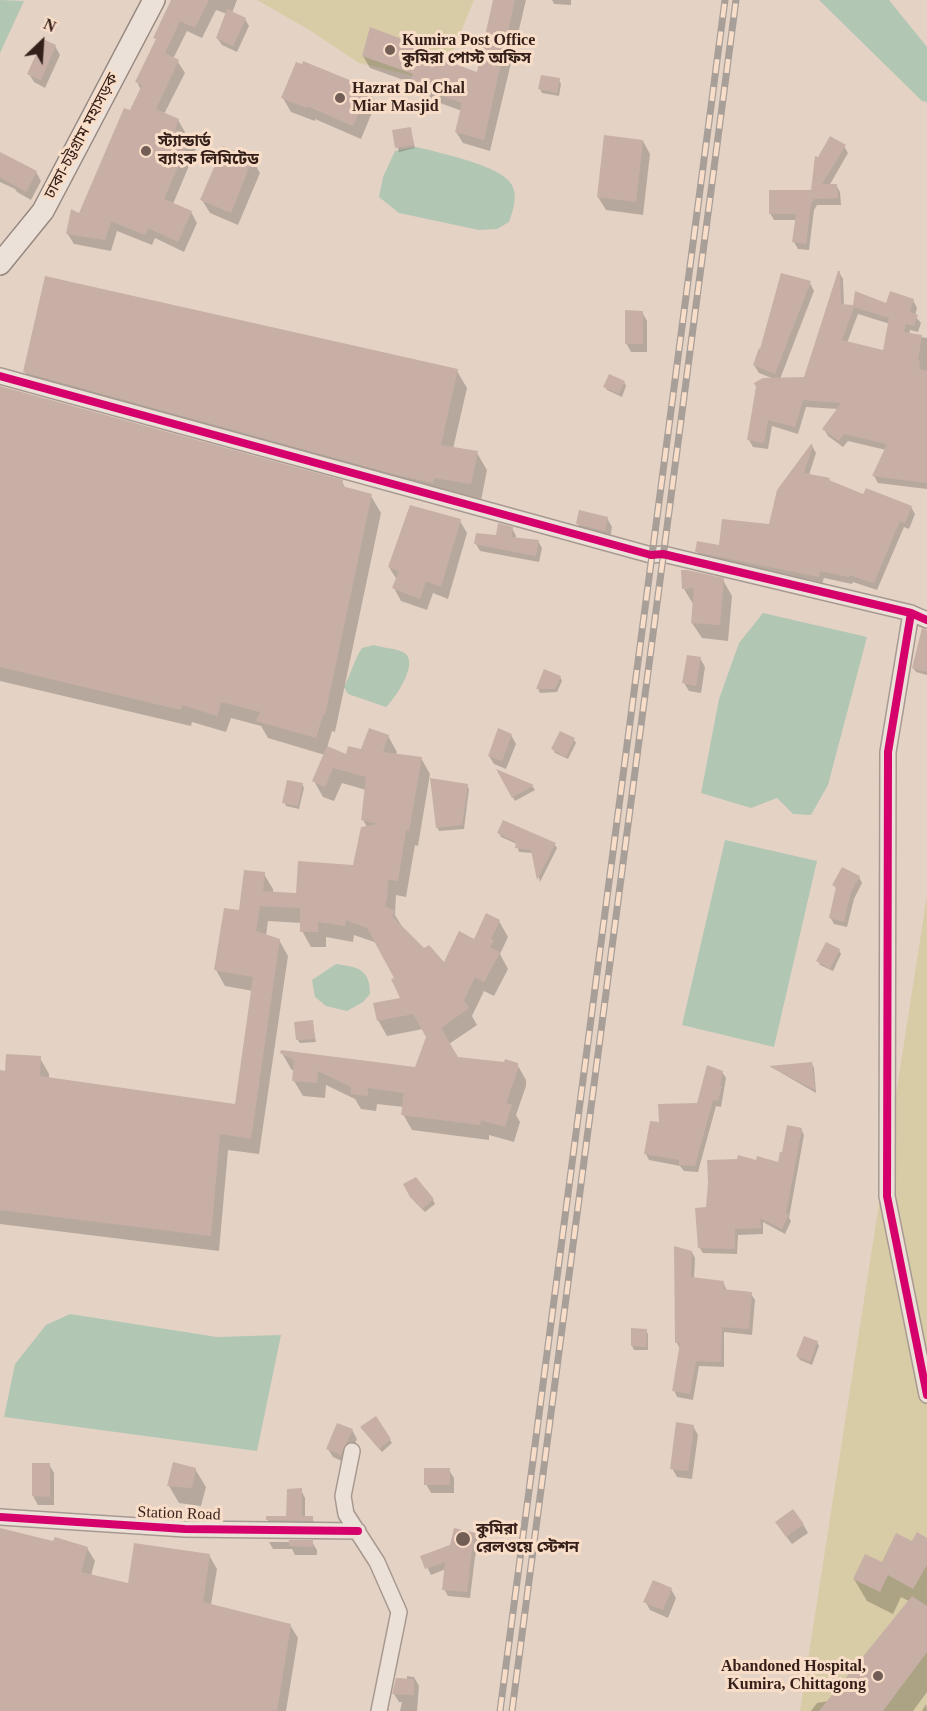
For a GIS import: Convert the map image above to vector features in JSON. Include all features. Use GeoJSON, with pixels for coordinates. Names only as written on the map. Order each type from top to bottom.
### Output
{"type":"FeatureCollection","features":[{"type":"Feature","properties":{"kind":"street","name":"ঢাকা-চট্টগ্রাম মহাসড়ক"},"geometry":{"type":"LineString","coordinates":[[0,264],[43,211],[154,0]]}},
{"type":"Feature","properties":{"kind":"street"},"geometry":{"type":"LineString","coordinates":[[0,376],[651,555],[663,554],[911,613],[927,620]]}},
{"type":"Feature","properties":{"kind":"street"},"geometry":{"type":"LineString","coordinates":[[911,613],[888,752],[887,1196],[927,1395]]}},
{"type":"Feature","properties":{"kind":"street"},"geometry":{"type":"LineString","coordinates":[[352,1451],[343,1496],[346,1514],[377,1562],[399,1612],[380,1711]]}},
{"type":"Feature","properties":{"kind":"street","name":"Station Road"},"geometry":{"type":"LineString","coordinates":[[0,1517],[185,1529],[358,1532]]}},
{"type":"Feature","properties":{"kind":"shaded area"},"geometry":{"type":"Polygon","coordinates":[[[0,0],[24,1],[0,53],[0,0]]]}},
{"type":"Feature","properties":{"kind":"shaded area"},"geometry":{"type":"Polygon","coordinates":[[[257,0],[474,0],[449,61],[433,57],[414,76],[359,63],[311,31],[257,0]]]}},
{"type":"Feature","properties":{"kind":"shaded area"},"geometry":{"type":"Polygon","coordinates":[[[819,0],[889,0],[927,47],[927,102],[922,101],[819,0]]]}},
{"type":"Feature","properties":{"kind":"shaded area"},"geometry":{"type":"Polygon","coordinates":[[[417,147],[469,161],[496,171],[506,178],[515,194],[509,222],[497,229],[479,230],[399,213],[379,197],[383,177],[395,151],[417,147]]]}},
{"type":"Feature","properties":{"kind":"shaded area"},"geometry":{"type":"Polygon","coordinates":[[[763,613],[867,637],[828,785],[811,815],[793,814],[777,798],[751,808],[701,793],[719,699],[739,643],[763,613]]]}},
{"type":"Feature","properties":{"kind":"shaded area"},"geometry":{"type":"Polygon","coordinates":[[[374,645],[403,652],[408,657],[408,671],[405,680],[386,707],[348,694],[344,687],[362,648],[374,645]]]}},
{"type":"Feature","properties":{"kind":"shaded area"},"geometry":{"type":"Polygon","coordinates":[[[725,840],[817,861],[774,1047],[682,1025],[725,840]]]}},
{"type":"Feature","properties":{"kind":"shaded area"},"geometry":{"type":"Polygon","coordinates":[[[927,895],[927,1711],[800,1711],[927,895]]]}},
{"type":"Feature","properties":{"kind":"shaded area"},"geometry":{"type":"Polygon","coordinates":[[[336,964],[356,968],[368,979],[370,994],[363,1002],[347,1011],[326,1006],[315,997],[312,980],[336,964]]]}},
{"type":"Feature","properties":{"kind":"shaded area"},"geometry":{"type":"Polygon","coordinates":[[[70,1314],[217,1337],[281,1335],[257,1451],[4,1417],[15,1364],[46,1325],[70,1314]]]}},
{"type":"Feature","properties":{"kind":"building"},"geometry":{"type":"Polygon","coordinates":[[[171,0],[209,0],[195,28],[180,21],[165,53],[179,60],[156,109],[179,119],[175,130],[191,136],[164,199],[192,211],[178,242],[148,228],[145,235],[111,221],[105,240],[66,234],[71,209],[79,213],[124,108],[130,110],[142,85],[135,82],[156,39],[153,38],[171,0]]]}},
{"type":"Feature","properties":{"kind":"building"},"geometry":{"type":"Polygon","coordinates":[[[493,0],[515,0],[484,140],[455,132],[462,103],[410,84],[413,74],[362,56],[370,27],[418,45],[416,50],[477,72],[493,0]]]}},
{"type":"Feature","properties":{"kind":"building"},"geometry":{"type":"Polygon","coordinates":[[[227,9],[246,18],[233,46],[216,38],[227,9]]]}},
{"type":"Feature","properties":{"kind":"building"},"geometry":{"type":"Polygon","coordinates":[[[43,39],[56,45],[41,80],[27,74],[43,39]]]}},
{"type":"Feature","properties":{"kind":"building"},"geometry":{"type":"Polygon","coordinates":[[[303,61],[369,88],[353,126],[307,106],[307,108],[281,98],[296,62],[302,64],[303,61]]]}},
{"type":"Feature","properties":{"kind":"building"},"geometry":{"type":"Polygon","coordinates":[[[541,75],[560,78],[557,93],[538,89],[541,75]]]}},
{"type":"Feature","properties":{"kind":"building"},"geometry":{"type":"Polygon","coordinates":[[[411,127],[414,145],[395,148],[392,130],[411,127]]]}},
{"type":"Feature","properties":{"kind":"building"},"geometry":{"type":"Polygon","coordinates":[[[604,135],[643,140],[636,202],[597,197],[604,135]]]}},
{"type":"Feature","properties":{"kind":"building"},"geometry":{"type":"Polygon","coordinates":[[[830,136],[846,145],[822,184],[837,184],[838,198],[814,199],[811,203],[806,244],[792,242],[796,214],[769,214],[769,190],[811,190],[815,156],[818,157],[830,136]]]}},
{"type":"Feature","properties":{"kind":"building"},"geometry":{"type":"Polygon","coordinates":[[[223,146],[253,158],[231,213],[200,200],[223,146]]]}},
{"type":"Feature","properties":{"kind":"building"},"geometry":{"type":"Polygon","coordinates":[[[0,152],[37,171],[26,192],[0,177],[0,152]]]}},
{"type":"Feature","properties":{"kind":"building"},"geometry":{"type":"Polygon","coordinates":[[[838,271],[840,271],[841,304],[853,305],[855,291],[886,303],[890,291],[914,299],[910,312],[918,315],[914,326],[906,324],[904,332],[922,335],[918,360],[920,361],[919,369],[927,371],[927,483],[872,476],[887,444],[844,434],[839,441],[822,429],[841,403],[803,400],[795,427],[768,420],[764,443],[747,440],[756,387],[754,383],[763,378],[804,377],[838,271]],[[854,307],[842,340],[883,350],[889,318],[854,307]]]}},
{"type":"Feature","properties":{"kind":"building"},"geometry":{"type":"Polygon","coordinates":[[[781,273],[811,281],[775,374],[753,365],[760,349],[781,273]]]}},
{"type":"Feature","properties":{"kind":"building"},"geometry":{"type":"Polygon","coordinates":[[[45,276],[458,369],[441,445],[478,451],[471,484],[434,478],[433,483],[397,475],[23,372],[45,276]]]}},
{"type":"Feature","properties":{"kind":"building"},"geometry":{"type":"Polygon","coordinates":[[[625,310],[643,311],[643,344],[625,344],[625,310]]]}},
{"type":"Feature","properties":{"kind":"building"},"geometry":{"type":"Polygon","coordinates":[[[609,374],[625,381],[619,394],[603,387],[609,374]]]}},
{"type":"Feature","properties":{"kind":"building"},"geometry":{"type":"Polygon","coordinates":[[[0,386],[343,480],[342,486],[372,494],[325,715],[323,715],[316,738],[256,721],[260,712],[221,702],[217,716],[182,705],[181,710],[0,667],[0,386]]]}},
{"type":"Feature","properties":{"kind":"building"},"geometry":{"type":"Polygon","coordinates":[[[811,444],[813,445],[804,473],[830,478],[829,480],[863,494],[866,488],[912,506],[905,523],[900,521],[874,583],[849,575],[849,577],[820,571],[819,577],[695,552],[697,541],[719,545],[722,519],[769,524],[777,490],[811,444]]]}},
{"type":"Feature","properties":{"kind":"building"},"geometry":{"type":"Polygon","coordinates":[[[410,505],[461,519],[441,587],[426,581],[420,599],[392,588],[399,571],[388,567],[410,505]]]}},
{"type":"Feature","properties":{"kind":"building"},"geometry":{"type":"Polygon","coordinates":[[[579,510],[608,517],[605,531],[576,524],[579,510]]]}},
{"type":"Feature","properties":{"kind":"building"},"geometry":{"type":"Polygon","coordinates":[[[498,523],[513,527],[511,537],[539,540],[536,556],[474,544],[476,533],[496,535],[498,523]]]}},
{"type":"Feature","properties":{"kind":"building"},"geometry":{"type":"Polygon","coordinates":[[[681,570],[724,578],[720,625],[691,623],[694,588],[682,589],[681,570]]]}},
{"type":"Feature","properties":{"kind":"building"},"geometry":{"type":"Polygon","coordinates":[[[922,628],[927,630],[927,672],[912,668],[922,628]]]}},
{"type":"Feature","properties":{"kind":"building"},"geometry":{"type":"Polygon","coordinates":[[[687,655],[701,657],[696,686],[682,683],[687,655]]]}},
{"type":"Feature","properties":{"kind":"building"},"geometry":{"type":"Polygon","coordinates":[[[544,669],[561,676],[555,689],[536,689],[544,669]]]}},
{"type":"Feature","properties":{"kind":"building"},"geometry":{"type":"Polygon","coordinates":[[[369,728],[389,735],[383,752],[422,757],[409,831],[406,830],[398,881],[388,880],[385,906],[395,911],[392,916],[424,948],[429,945],[444,962],[459,931],[474,939],[486,913],[500,920],[491,939],[494,940],[490,947],[500,952],[484,982],[475,977],[464,1000],[469,1008],[441,1028],[458,1057],[504,1062],[505,1059],[518,1063],[506,1103],[512,1105],[505,1127],[481,1120],[480,1125],[401,1115],[404,1093],[368,1088],[368,1096],[351,1094],[351,1087],[318,1071],[317,1083],[292,1081],[294,1060],[280,1053],[281,1050],[415,1067],[426,1037],[413,1014],[377,1021],[373,1003],[400,998],[391,979],[394,978],[367,928],[346,920],[345,926],[318,922],[318,932],[300,932],[300,908],[260,906],[256,931],[280,939],[251,1139],[220,1134],[211,1236],[0,1210],[0,1070],[5,1071],[6,1054],[41,1056],[40,1076],[235,1104],[253,977],[214,970],[224,908],[239,910],[244,870],[265,872],[263,891],[296,893],[298,861],[353,865],[361,827],[378,824],[361,820],[366,777],[333,768],[325,787],[312,781],[327,746],[346,754],[348,746],[361,749],[369,728]]]}},
{"type":"Feature","properties":{"kind":"building"},"geometry":{"type":"Polygon","coordinates":[[[498,728],[512,734],[502,761],[488,756],[498,728]]]}},
{"type":"Feature","properties":{"kind":"building"},"geometry":{"type":"Polygon","coordinates":[[[560,731],[575,738],[566,757],[551,749],[560,731]]]}},
{"type":"Feature","properties":{"kind":"building"},"geometry":{"type":"Polygon","coordinates":[[[496,769],[534,785],[512,798],[496,769]]]}},
{"type":"Feature","properties":{"kind":"building"},"geometry":{"type":"Polygon","coordinates":[[[430,778],[468,784],[462,825],[436,828],[430,778]]]}},
{"type":"Feature","properties":{"kind":"building"},"geometry":{"type":"Polygon","coordinates":[[[287,780],[303,783],[298,806],[282,803],[287,780]]]}},
{"type":"Feature","properties":{"kind":"building"},"geometry":{"type":"Polygon","coordinates":[[[503,820],[556,843],[537,880],[531,850],[515,848],[516,842],[497,833],[503,820]]]}},
{"type":"Feature","properties":{"kind":"building"},"geometry":{"type":"Polygon","coordinates":[[[842,867],[860,876],[851,892],[844,922],[829,918],[836,887],[832,885],[842,867]]]}},
{"type":"Feature","properties":{"kind":"building"},"geometry":{"type":"Polygon","coordinates":[[[826,942],[840,949],[830,969],[816,961],[826,942]]]}},
{"type":"Feature","properties":{"kind":"building"},"geometry":{"type":"Polygon","coordinates":[[[313,1020],[315,1039],[296,1040],[294,1022],[313,1020]]]}},
{"type":"Feature","properties":{"kind":"building"},"geometry":{"type":"Polygon","coordinates":[[[812,1062],[815,1090],[769,1066],[812,1062]]]}},
{"type":"Feature","properties":{"kind":"building"},"geometry":{"type":"Polygon","coordinates":[[[707,1065],[723,1071],[720,1086],[722,1086],[718,1101],[713,1100],[695,1166],[679,1165],[679,1160],[644,1154],[650,1121],[659,1122],[658,1104],[697,1103],[707,1065]]]}},
{"type":"Feature","properties":{"kind":"building"},"geometry":{"type":"Polygon","coordinates":[[[787,1125],[802,1128],[786,1213],[789,1214],[782,1229],[760,1218],[761,1228],[735,1229],[735,1249],[698,1248],[695,1208],[706,1207],[707,1160],[737,1159],[738,1155],[756,1160],[757,1156],[778,1162],[787,1125]]]}},
{"type":"Feature","properties":{"kind":"building"},"geometry":{"type":"Polygon","coordinates":[[[416,1177],[434,1199],[422,1209],[410,1197],[403,1184],[416,1177]]]}},
{"type":"Feature","properties":{"kind":"building"},"geometry":{"type":"Polygon","coordinates":[[[674,1246],[692,1251],[691,1277],[724,1281],[723,1289],[752,1292],[749,1329],[722,1327],[721,1362],[696,1361],[690,1394],[672,1391],[680,1343],[675,1343],[674,1246]]]}},
{"type":"Feature","properties":{"kind":"building"},"geometry":{"type":"Polygon","coordinates":[[[631,1328],[647,1329],[646,1347],[631,1346],[631,1328]]]}},
{"type":"Feature","properties":{"kind":"building"},"geometry":{"type":"Polygon","coordinates":[[[804,1336],[818,1341],[810,1362],[796,1356],[804,1336]]]}},
{"type":"Feature","properties":{"kind":"building"},"geometry":{"type":"Polygon","coordinates":[[[376,1416],[391,1439],[379,1449],[360,1427],[376,1416]]]}},
{"type":"Feature","properties":{"kind":"building"},"geometry":{"type":"Polygon","coordinates":[[[676,1422],[694,1425],[688,1471],[670,1469],[676,1422]]]}},
{"type":"Feature","properties":{"kind":"building"},"geometry":{"type":"Polygon","coordinates":[[[337,1423],[353,1429],[341,1455],[326,1449],[337,1423]]]}},
{"type":"Feature","properties":{"kind":"building"},"geometry":{"type":"Polygon","coordinates":[[[173,1462],[196,1468],[192,1488],[167,1486],[173,1462]]]}},
{"type":"Feature","properties":{"kind":"building"},"geometry":{"type":"Polygon","coordinates":[[[32,1463],[50,1463],[50,1497],[32,1496],[32,1463]]]}},
{"type":"Feature","properties":{"kind":"building"},"geometry":{"type":"Polygon","coordinates":[[[424,1468],[450,1468],[450,1485],[424,1485],[424,1468]]]}},
{"type":"Feature","properties":{"kind":"building"},"geometry":{"type":"Polygon","coordinates":[[[302,1488],[302,1516],[313,1516],[313,1521],[266,1520],[266,1516],[286,1516],[287,1489],[302,1488]]]}},
{"type":"Feature","properties":{"kind":"building"},"geometry":{"type":"Polygon","coordinates":[[[793,1509],[804,1524],[786,1537],[775,1522],[793,1509]]]}},
{"type":"Feature","properties":{"kind":"building"},"geometry":{"type":"Polygon","coordinates":[[[0,1528],[53,1541],[55,1537],[88,1547],[81,1572],[128,1583],[134,1543],[210,1554],[203,1602],[291,1624],[277,1711],[0,1711],[0,1528]]]}},
{"type":"Feature","properties":{"kind":"building"},"geometry":{"type":"Polygon","coordinates":[[[454,1528],[476,1533],[467,1592],[442,1590],[445,1562],[425,1569],[420,1556],[450,1545],[454,1528]]]}},
{"type":"Feature","properties":{"kind":"building"},"geometry":{"type":"Polygon","coordinates":[[[917,1532],[927,1538],[927,1565],[913,1589],[888,1575],[880,1592],[853,1579],[865,1554],[882,1562],[896,1533],[912,1541],[917,1532]]]}},
{"type":"Feature","properties":{"kind":"building"},"geometry":{"type":"Polygon","coordinates":[[[289,1540],[313,1540],[313,1547],[289,1546],[289,1540]]]}},
{"type":"Feature","properties":{"kind":"building"},"geometry":{"type":"Polygon","coordinates":[[[653,1580],[672,1588],[663,1610],[643,1602],[653,1580]]]}},
{"type":"Feature","properties":{"kind":"building","name":"Abandoned Hospital, Kumira, Chittagong"},"geometry":{"type":"Polygon","coordinates":[[[912,1596],[927,1606],[927,1652],[883,1711],[819,1711],[912,1596]]]}},
{"type":"Feature","properties":{"kind":"building"},"geometry":{"type":"Polygon","coordinates":[[[396,1678],[414,1679],[414,1695],[392,1694],[396,1678]]]}},
{"type":"Feature","properties":{"kind":"railway"},"geometry":{"type":"LineString","coordinates":[[500,1711],[725,0]]}},
{"type":"Feature","properties":{"kind":"railway"},"geometry":{"type":"LineString","coordinates":[[512,1711],[736,0]]}},
{"type":"Feature","properties":{"kind":"cycle path"},"geometry":{"type":"LineString","coordinates":[[0,376],[651,555],[663,554],[911,613],[927,620]]}},
{"type":"Feature","properties":{"kind":"cycle path"},"geometry":{"type":"LineString","coordinates":[[911,613],[888,752],[887,1196],[927,1395]]}},
{"type":"Feature","properties":{"kind":"cycle path"},"geometry":{"type":"LineString","coordinates":[[0,1517],[185,1529],[358,1531]]}},
{"type":"Feature","properties":{"kind":"place","name":"Kumira Post Office কুমিরা পোস্ট অফিস"},"geometry":{"type":"Point","coordinates":[390,50]}},
{"type":"Feature","properties":{"kind":"place","name":"Hazrat Dal Chal Miar Masjid"},"geometry":{"type":"Point","coordinates":[340,98]}},
{"type":"Feature","properties":{"kind":"place","name":"স্ট্যান্ডার্ড ব্যাংক লিমিটেড"},"geometry":{"type":"Point","coordinates":[146,151]}},
{"type":"Feature","properties":{"kind":"place","name":"কুমিরা রেলওয়ে স্টেশন"},"geometry":{"type":"Point","coordinates":[463,1539]}},
{"type":"Feature","properties":{"kind":"place","name":"Abandoned Hospital, Kumira, Chittagong"},"geometry":{"type":"Point","coordinates":[878,1676]}}]}
